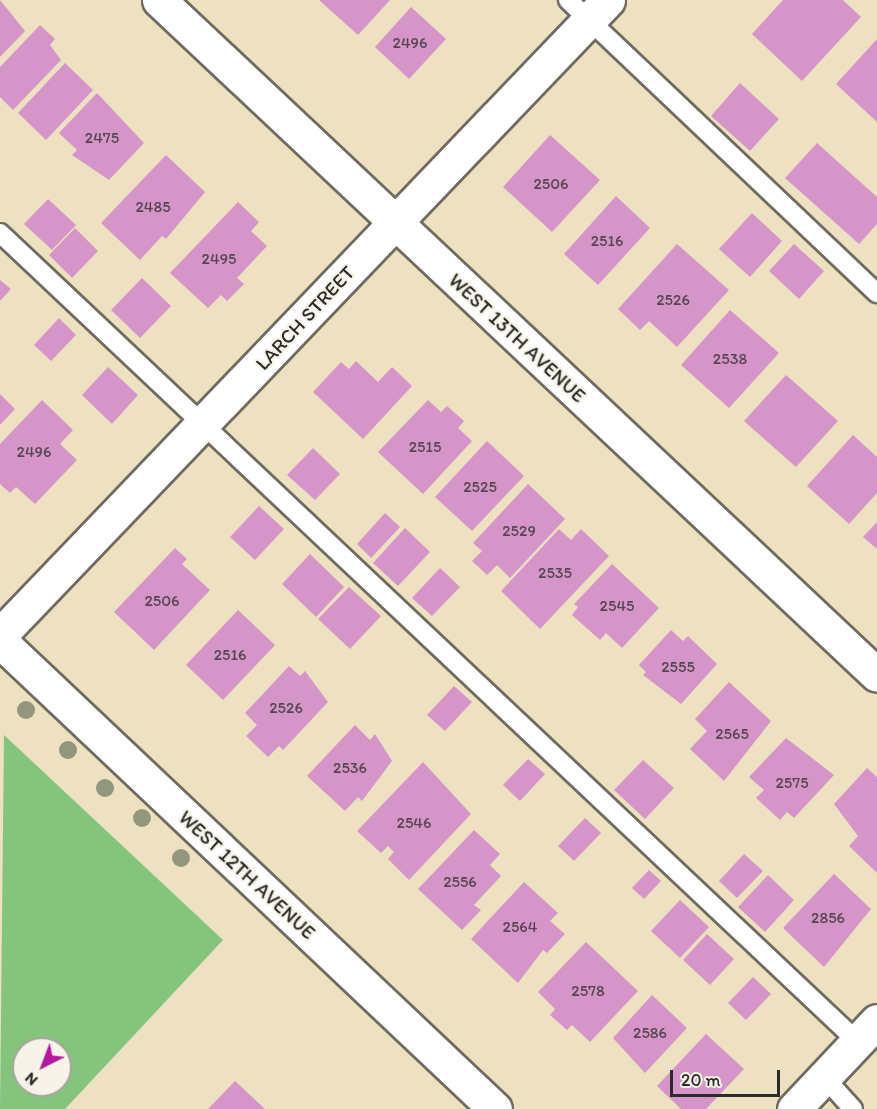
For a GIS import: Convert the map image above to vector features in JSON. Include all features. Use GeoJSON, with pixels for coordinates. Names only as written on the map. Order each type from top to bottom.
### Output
{"type":"FeatureCollection","features":[{"type":"Feature","properties":{"kind":"street","name":"WEST 13TH AVENUE"},"geometry":{"type":"LineString","coordinates":[[159,0],[877,675]]}},
{"type":"Feature","properties":{"kind":"street","name":"LARCH STREET"},"geometry":{"type":"LineString","coordinates":[[0,635],[395,224],[588,7]]}},
{"type":"Feature","properties":{"kind":"street","name":"WEST 12TH AVENUE"},"geometry":{"type":"LineString","coordinates":[[0,640],[495,1109]]}},
{"type":"Feature","properties":{"kind":"street"},"geometry":{"type":"LineString","coordinates":[[794,1109],[867,1031]]}},
{"type":"Feature","properties":{"kind":"lane"},"geometry":{"type":"LineString","coordinates":[[588,7],[877,293]]}},
{"type":"Feature","properties":{"kind":"lane"},"geometry":{"type":"LineString","coordinates":[[0,233],[203,426],[867,1031]]}},
{"type":"Feature","properties":{"kind":"lane"},"geometry":{"type":"LineString","coordinates":[[824,1077],[853,1109]]}},
{"type":"Feature","properties":{"kind":"green space"},"geometry":{"type":"Polygon","coordinates":[[[4,735],[223,940],[65,1109],[0,1109],[4,735]]]}},
{"type":"Feature","properties":{"kind":"building"},"geometry":{"type":"Polygon","coordinates":[[[0,0],[25,31],[0,57],[0,0]]]}},
{"type":"Feature","properties":{"kind":"building"},"geometry":{"type":"Polygon","coordinates":[[[319,0],[390,0],[358,35],[319,0]]]}},
{"type":"Feature","properties":{"kind":"building"},"geometry":{"type":"Polygon","coordinates":[[[783,0],[843,0],[861,17],[802,81],[752,34],[783,0]]]}},
{"type":"Feature","properties":{"kind":"building"},"geometry":{"type":"Polygon","coordinates":[[[411,7],[446,39],[409,79],[375,47],[411,7]]]}},
{"type":"Feature","properties":{"kind":"building"},"geometry":{"type":"Polygon","coordinates":[[[40,25],[55,39],[50,45],[61,60],[13,110],[0,97],[0,67],[40,25]]]}},
{"type":"Feature","properties":{"kind":"building"},"geometry":{"type":"Polygon","coordinates":[[[877,39],[877,122],[836,84],[877,39]]]}},
{"type":"Feature","properties":{"kind":"building"},"geometry":{"type":"Polygon","coordinates":[[[65,63],[93,90],[46,140],[18,113],[65,63]]]}},
{"type":"Feature","properties":{"kind":"building"},"geometry":{"type":"Polygon","coordinates":[[[740,83],[779,119],[750,151],[711,116],[740,83]]]}},
{"type":"Feature","properties":{"kind":"building"},"geometry":{"type":"Polygon","coordinates":[[[97,93],[144,143],[109,180],[72,155],[77,150],[59,133],[97,93]]]}},
{"type":"Feature","properties":{"kind":"building"},"geometry":{"type":"Polygon","coordinates":[[[550,135],[600,180],[552,232],[503,187],[550,135]]]}},
{"type":"Feature","properties":{"kind":"building"},"geometry":{"type":"Polygon","coordinates":[[[817,143],[877,197],[877,224],[859,244],[785,178],[817,143]]]}},
{"type":"Feature","properties":{"kind":"building"},"geometry":{"type":"Polygon","coordinates":[[[166,155],[205,192],[166,239],[162,236],[140,260],[101,223],[166,155]]]}},
{"type":"Feature","properties":{"kind":"building"},"geometry":{"type":"Polygon","coordinates":[[[616,196],[650,228],[598,285],[564,254],[616,196]]]}},
{"type":"Feature","properties":{"kind":"building"},"geometry":{"type":"Polygon","coordinates":[[[48,199],[76,225],[52,250],[24,224],[48,199]]]}},
{"type":"Feature","properties":{"kind":"building"},"geometry":{"type":"Polygon","coordinates":[[[238,202],[259,222],[251,231],[267,246],[237,278],[244,284],[227,301],[221,295],[208,308],[170,273],[238,202]]]}},
{"type":"Feature","properties":{"kind":"building"},"geometry":{"type":"Polygon","coordinates":[[[752,213],[782,241],[750,277],[719,249],[752,213]]]}},
{"type":"Feature","properties":{"kind":"building"},"geometry":{"type":"Polygon","coordinates":[[[75,228],[98,251],[72,278],[49,255],[75,228]]]}},
{"type":"Feature","properties":{"kind":"building"},"geometry":{"type":"Polygon","coordinates":[[[677,244],[729,290],[677,347],[649,321],[640,330],[618,309],[677,244]]]}},
{"type":"Feature","properties":{"kind":"building"},"geometry":{"type":"Polygon","coordinates":[[[794,244],[824,271],[799,299],[769,271],[794,244]]]}},
{"type":"Feature","properties":{"kind":"building"},"geometry":{"type":"Polygon","coordinates":[[[142,278],[171,306],[140,338],[111,310],[142,278]]]}},
{"type":"Feature","properties":{"kind":"building"},"geometry":{"type":"Polygon","coordinates":[[[0,280],[11,289],[0,301],[0,280]]]}},
{"type":"Feature","properties":{"kind":"building"},"geometry":{"type":"Polygon","coordinates":[[[730,310],[779,353],[729,408],[681,365],[730,310]]]}},
{"type":"Feature","properties":{"kind":"building"},"geometry":{"type":"Polygon","coordinates":[[[59,318],[76,335],[51,361],[34,345],[59,318]]]}},
{"type":"Feature","properties":{"kind":"building"},"geometry":{"type":"Polygon","coordinates":[[[356,361],[378,382],[392,367],[412,386],[363,439],[313,392],[341,362],[349,369],[356,361]]]}},
{"type":"Feature","properties":{"kind":"building"},"geometry":{"type":"Polygon","coordinates":[[[108,367],[138,395],[112,424],[82,395],[108,367]]]}},
{"type":"Feature","properties":{"kind":"building"},"geometry":{"type":"Polygon","coordinates":[[[786,375],[838,421],[796,467],[744,421],[786,375]]]}},
{"type":"Feature","properties":{"kind":"building"},"geometry":{"type":"Polygon","coordinates":[[[0,394],[15,409],[0,425],[0,394]]]}},
{"type":"Feature","properties":{"kind":"building"},"geometry":{"type":"Polygon","coordinates":[[[42,400],[73,430],[60,444],[77,460],[35,504],[16,487],[10,493],[0,484],[0,444],[42,400]]]}},
{"type":"Feature","properties":{"kind":"building"},"geometry":{"type":"Polygon","coordinates":[[[428,400],[441,412],[447,406],[464,421],[458,428],[472,441],[423,494],[378,452],[428,400]]]}},
{"type":"Feature","properties":{"kind":"building"},"geometry":{"type":"Polygon","coordinates":[[[853,435],[877,457],[877,493],[849,524],[807,486],[853,435]]]}},
{"type":"Feature","properties":{"kind":"building"},"geometry":{"type":"Polygon","coordinates":[[[487,441],[524,476],[472,531],[435,497],[487,441]]]}},
{"type":"Feature","properties":{"kind":"building"},"geometry":{"type":"Polygon","coordinates":[[[313,448],[340,474],[315,500],[287,475],[313,448]]]}},
{"type":"Feature","properties":{"kind":"building"},"geometry":{"type":"Polygon","coordinates":[[[528,484],[565,519],[510,578],[497,565],[487,575],[472,561],[482,551],[473,543],[528,484]]]}},
{"type":"Feature","properties":{"kind":"building"},"geometry":{"type":"Polygon","coordinates":[[[259,506],[284,529],[255,560],[230,537],[259,506]]]}},
{"type":"Feature","properties":{"kind":"building"},"geometry":{"type":"Polygon","coordinates":[[[385,513],[400,527],[371,558],[357,544],[385,513]]]}},
{"type":"Feature","properties":{"kind":"building"},"geometry":{"type":"Polygon","coordinates":[[[877,522],[877,549],[863,537],[877,522]]]}},
{"type":"Feature","properties":{"kind":"building"},"geometry":{"type":"Polygon","coordinates":[[[405,528],[430,552],[398,586],[373,563],[405,528]]]}},
{"type":"Feature","properties":{"kind":"building"},"geometry":{"type":"Polygon","coordinates":[[[559,529],[571,540],[581,529],[609,556],[540,629],[501,591],[559,529]]]}},
{"type":"Feature","properties":{"kind":"building"},"geometry":{"type":"Polygon","coordinates":[[[175,548],[187,559],[182,564],[210,590],[154,650],[114,612],[175,548]]]}},
{"type":"Feature","properties":{"kind":"building"},"geometry":{"type":"Polygon","coordinates":[[[310,554],[344,587],[316,617],[282,584],[310,554]]]}},
{"type":"Feature","properties":{"kind":"building"},"geometry":{"type":"Polygon","coordinates":[[[612,564],[659,608],[622,648],[606,633],[600,640],[572,615],[578,607],[574,604],[612,564]]]}},
{"type":"Feature","properties":{"kind":"building"},"geometry":{"type":"Polygon","coordinates":[[[440,568],[460,587],[432,616],[412,598],[440,568]]]}},
{"type":"Feature","properties":{"kind":"building"},"geometry":{"type":"Polygon","coordinates":[[[349,587],[381,616],[350,649],[318,619],[349,587]]]}},
{"type":"Feature","properties":{"kind":"building"},"geometry":{"type":"Polygon","coordinates":[[[238,610],[275,645],[223,700],[186,665],[238,610]]]}},
{"type":"Feature","properties":{"kind":"building"},"geometry":{"type":"Polygon","coordinates":[[[671,630],[683,641],[688,636],[717,664],[681,704],[643,675],[646,672],[639,665],[671,630]]]}},
{"type":"Feature","properties":{"kind":"building"},"geometry":{"type":"Polygon","coordinates":[[[289,666],[300,676],[305,671],[328,702],[283,750],[279,746],[268,757],[246,736],[257,725],[245,713],[289,666]]]}},
{"type":"Feature","properties":{"kind":"building"},"geometry":{"type":"Polygon","coordinates":[[[729,682],[771,721],[724,781],[690,749],[707,731],[695,719],[729,682]]]}},
{"type":"Feature","properties":{"kind":"building"},"geometry":{"type":"Polygon","coordinates":[[[454,686],[472,702],[445,731],[427,715],[454,686]]]}},
{"type":"Feature","properties":{"kind":"building"},"geometry":{"type":"Polygon","coordinates":[[[355,725],[370,740],[375,734],[392,761],[362,801],[358,797],[345,811],[307,776],[355,725]]]}},
{"type":"Feature","properties":{"kind":"building"},"geometry":{"type":"Polygon","coordinates":[[[786,738],[834,775],[794,818],[787,812],[780,820],[756,798],[764,790],[749,777],[786,738]]]}},
{"type":"Feature","properties":{"kind":"building"},"geometry":{"type":"Polygon","coordinates":[[[528,759],[545,774],[520,801],[503,785],[528,759]]]}},
{"type":"Feature","properties":{"kind":"building"},"geometry":{"type":"Polygon","coordinates":[[[643,760],[674,788],[645,819],[614,790],[643,760]]]}},
{"type":"Feature","properties":{"kind":"building"},"geometry":{"type":"Polygon","coordinates":[[[423,762],[471,814],[409,880],[388,859],[394,852],[388,846],[381,853],[357,831],[423,762]]]}},
{"type":"Feature","properties":{"kind":"building"},"geometry":{"type":"Polygon","coordinates":[[[867,768],[877,777],[877,873],[849,846],[858,836],[834,804],[867,768]]]}},
{"type":"Feature","properties":{"kind":"building"},"geometry":{"type":"Polygon","coordinates":[[[585,818],[601,833],[574,861],[558,846],[585,818]]]}},
{"type":"Feature","properties":{"kind":"building"},"geometry":{"type":"Polygon","coordinates":[[[474,830],[500,854],[490,865],[501,876],[474,905],[481,910],[462,930],[418,889],[474,830]]]}},
{"type":"Feature","properties":{"kind":"building"},"geometry":{"type":"Polygon","coordinates":[[[744,854],[763,871],[737,898],[719,881],[744,854]]]}},
{"type":"Feature","properties":{"kind":"building"},"geometry":{"type":"Polygon","coordinates":[[[649,870],[661,881],[644,899],[632,888],[649,870]]]}},
{"type":"Feature","properties":{"kind":"building"},"geometry":{"type":"Polygon","coordinates":[[[834,874],[871,909],[824,967],[783,928],[834,874]]]}},
{"type":"Feature","properties":{"kind":"building"},"geometry":{"type":"Polygon","coordinates":[[[768,875],[794,900],[765,932],[738,907],[768,875]]]}},
{"type":"Feature","properties":{"kind":"building"},"geometry":{"type":"Polygon","coordinates":[[[524,882],[558,913],[550,921],[565,934],[547,953],[543,950],[518,983],[471,939],[524,882]]]}},
{"type":"Feature","properties":{"kind":"building"},"geometry":{"type":"Polygon","coordinates":[[[680,900],[709,927],[680,958],[651,931],[680,900]]]}},
{"type":"Feature","properties":{"kind":"building"},"geometry":{"type":"Polygon","coordinates":[[[707,934],[734,959],[710,985],[683,960],[707,934]]]}},
{"type":"Feature","properties":{"kind":"building"},"geometry":{"type":"Polygon","coordinates":[[[586,942],[638,991],[590,1042],[572,1025],[567,1030],[550,1015],[555,1009],[538,992],[586,942]]]}},
{"type":"Feature","properties":{"kind":"building"},"geometry":{"type":"Polygon","coordinates":[[[753,977],[771,994],[746,1020],[728,1003],[753,977]]]}},
{"type":"Feature","properties":{"kind":"building"},"geometry":{"type":"Polygon","coordinates":[[[652,995],[687,1028],[645,1073],[613,1038],[652,995]]]}},
{"type":"Feature","properties":{"kind":"building"},"geometry":{"type":"Polygon","coordinates":[[[706,1034],[744,1069],[706,1109],[681,1109],[657,1086],[706,1034]]]}},
{"type":"Feature","properties":{"kind":"building"},"geometry":{"type":"Polygon","coordinates":[[[235,1081],[265,1109],[208,1109],[235,1081]]]}}]}
